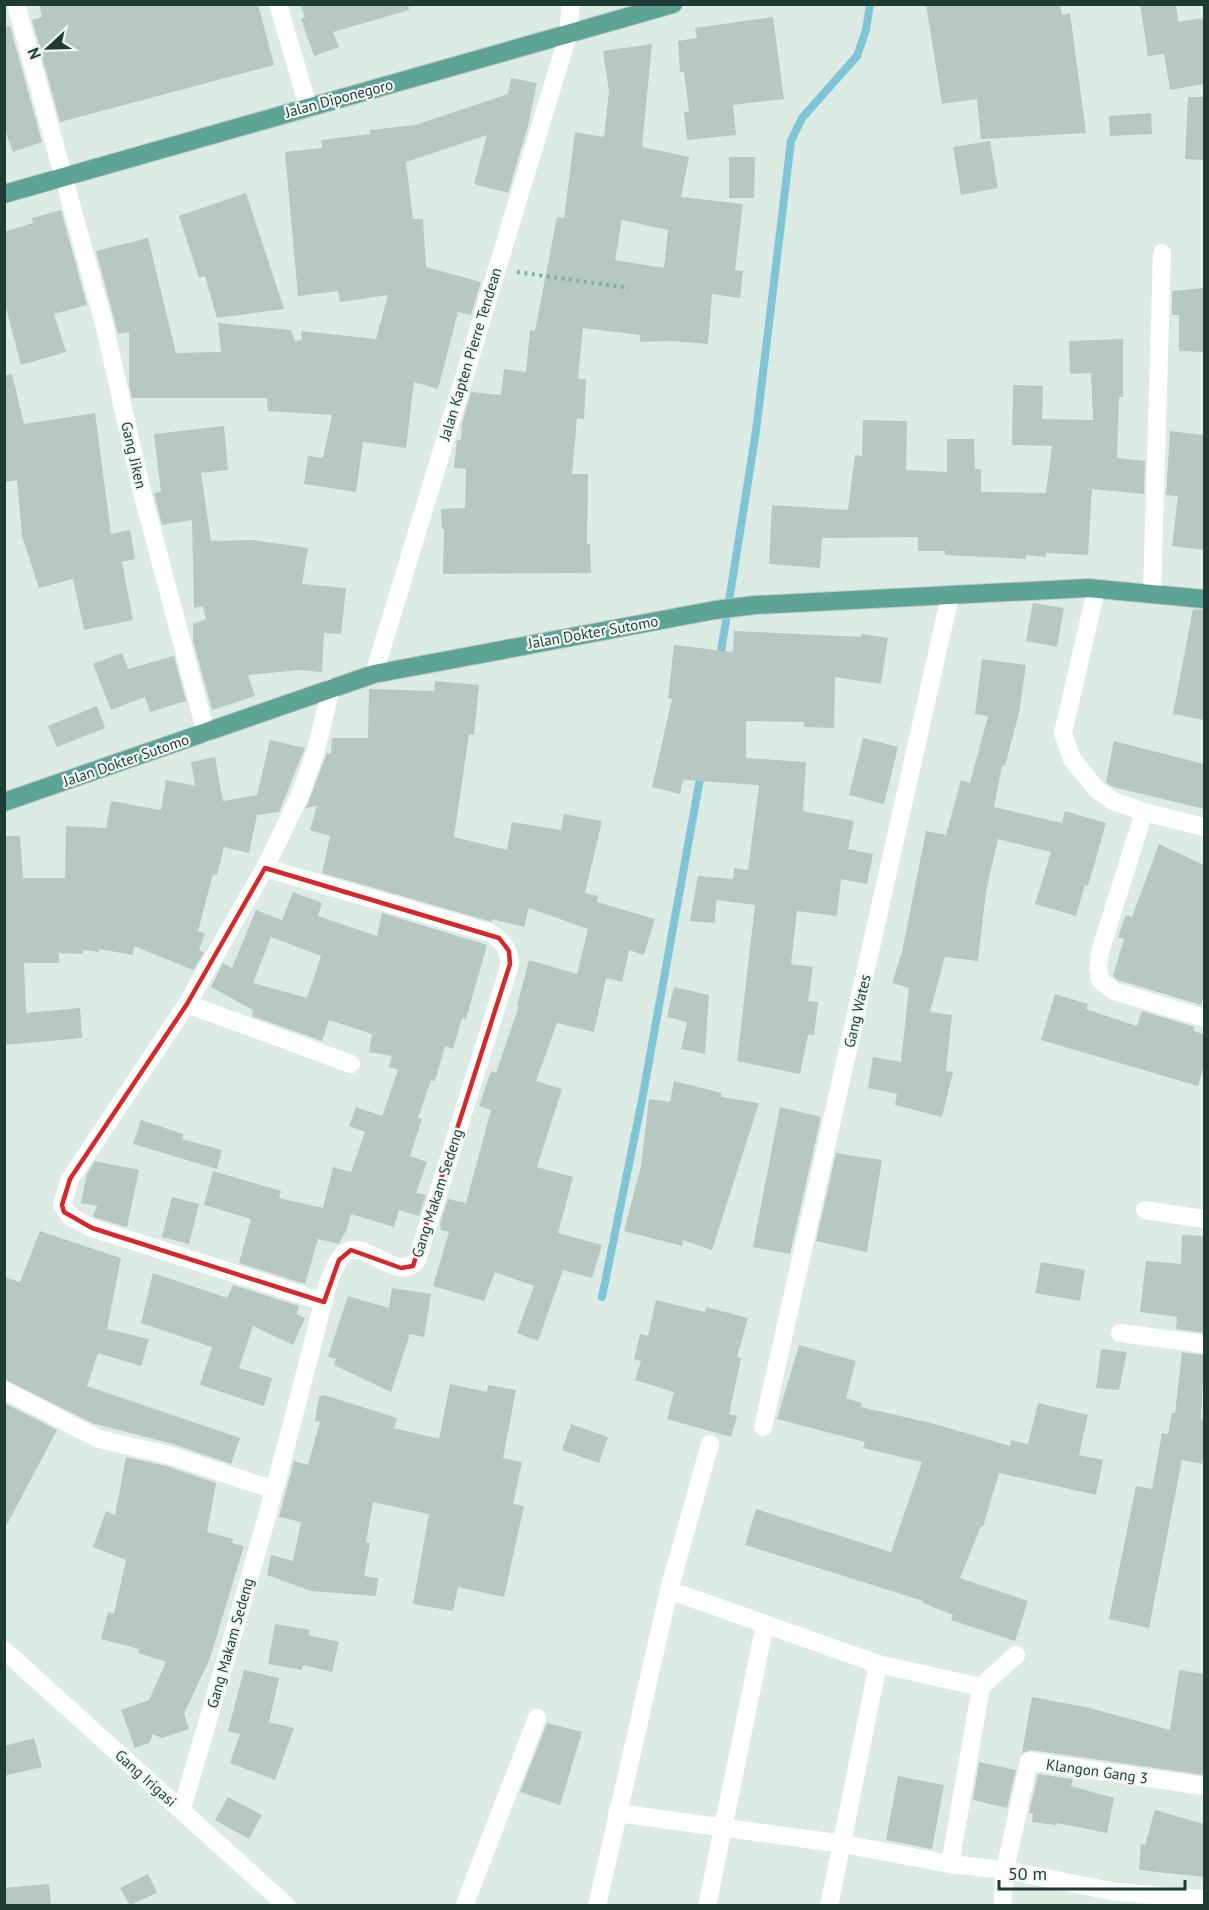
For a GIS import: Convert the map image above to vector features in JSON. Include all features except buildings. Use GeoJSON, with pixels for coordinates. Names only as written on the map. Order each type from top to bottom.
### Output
{"type":"FeatureCollection","features":[{"type":"Feature","properties":{"kind":"main road","name":"Jalan Diponegoro"},"geometry":{"type":"LineString","coordinates":[[4,194],[673,4]]}},
{"type":"Feature","properties":{"kind":"main road","name":"Jalan Dokter Sutomo"},"geometry":{"type":"LineString","coordinates":[[4,802],[374,674],[715,610],[755,605],[1096,590],[1204,599]]}},
{"type":"Feature","properties":{"kind":"street","name":"Gang Jiken"},"geometry":{"type":"LineString","coordinates":[[16,4],[104,324],[144,500],[206,733]]}},
{"type":"Feature","properties":{"kind":"street"},"geometry":{"type":"LineString","coordinates":[[278,4],[308,106]]}},
{"type":"Feature","properties":{"kind":"street","name":"Jalan Kapten Pierre Tendean"},"geometry":{"type":"LineString","coordinates":[[374,674],[568,35],[571,4]]}},
{"type":"Feature","properties":{"kind":"street"},"geometry":{"type":"LineString","coordinates":[[1152,594],[1162,253]]}},
{"type":"Feature","properties":{"kind":"street"},"geometry":{"type":"LineString","coordinates":[[1096,590],[1063,733],[1072,759],[1097,790],[1113,801],[1144,812],[1204,827]]}},
{"type":"Feature","properties":{"kind":"street","name":"Gang Wates"},"geometry":{"type":"LineString","coordinates":[[763,1427],[950,596]]}},
{"type":"Feature","properties":{"kind":"street"},"geometry":{"type":"LineString","coordinates":[[324,1302],[92,1228],[64,1212],[62,1205],[70,1179],[187,1004],[265,868],[301,793],[316,750],[331,688]]}},
{"type":"Feature","properties":{"kind":"street"},"geometry":{"type":"LineString","coordinates":[[1144,812],[1100,952],[1098,968],[1100,981],[1114,991],[1204,1018]]}},
{"type":"Feature","properties":{"kind":"street","name":"Gang Makam Sedeng"},"geometry":{"type":"LineString","coordinates":[[182,1809],[274,1490],[324,1302],[339,1260],[351,1250],[358,1250],[401,1268],[413,1266],[417,1260],[510,964],[509,951],[499,938],[488,932],[265,868]]}},
{"type":"Feature","properties":{"kind":"street"},"geometry":{"type":"LineString","coordinates":[[187,1004],[351,1064]]}},
{"type":"Feature","properties":{"kind":"street"},"geometry":{"type":"LineString","coordinates":[[1145,1210],[1204,1218]]}},
{"type":"Feature","properties":{"kind":"street"},"geometry":{"type":"LineString","coordinates":[[1120,1333],[1204,1344]]}},
{"type":"Feature","properties":{"kind":"street"},"geometry":{"type":"LineString","coordinates":[[4,1390],[99,1439],[170,1455],[274,1490]]}},
{"type":"Feature","properties":{"kind":"street"},"geometry":{"type":"LineString","coordinates":[[597,1905],[669,1590],[710,1444]]}},
{"type":"Feature","properties":{"kind":"street"},"geometry":{"type":"LineString","coordinates":[[669,1590],[878,1664],[981,1687]]}},
{"type":"Feature","properties":{"kind":"street"},"geometry":{"type":"LineString","coordinates":[[707,1905],[765,1624]]}},
{"type":"Feature","properties":{"kind":"street","name":"Gang Irigasi"},"geometry":{"type":"LineString","coordinates":[[4,1650],[287,1905]]}},
{"type":"Feature","properties":{"kind":"street"},"geometry":{"type":"LineString","coordinates":[[950,1864],[981,1687],[1016,1655]]}},
{"type":"Feature","properties":{"kind":"street"},"geometry":{"type":"LineString","coordinates":[[830,1905],[878,1664]]}},
{"type":"Feature","properties":{"kind":"street"},"geometry":{"type":"LineString","coordinates":[[464,1905],[537,1718]]}},
{"type":"Feature","properties":{"kind":"street","name":"Klangon Gang 3"},"geometry":{"type":"LineString","coordinates":[[1005,1870],[1029,1761],[1204,1786]]}},
{"type":"Feature","properties":{"kind":"street"},"geometry":{"type":"LineString","coordinates":[[617,1813],[843,1844],[950,1864],[1005,1870],[1116,1892],[1144,1900],[1204,1899]]}},
{"type":"Feature","properties":{"kind":"street"},"geometry":{"type":"LineString","coordinates":[[1002,1905],[1005,1870]]}},
{"type":"Feature","properties":{"kind":"path"},"geometry":{"type":"LineString","coordinates":[[496,270],[629,288]]}},
{"type":"Feature","properties":{"kind":"highlighted area"},"geometry":{"type":"Polygon","coordinates":[[[265,868],[499,938],[509,951],[510,964],[413,1266],[401,1268],[351,1250],[339,1260],[324,1302],[92,1228],[64,1212],[62,1205],[70,1179],[187,1004],[265,868]]]}},
{"type":"Feature","properties":{"kind":"waterway"},"geometry":{"type":"LineString","coordinates":[[720,658],[756,431],[791,141],[802,118],[857,56],[866,30],[870,4]]}},
{"type":"Feature","properties":{"kind":"waterway"},"geometry":{"type":"LineString","coordinates":[[602,1297],[642,1100],[701,773]]}}]}
